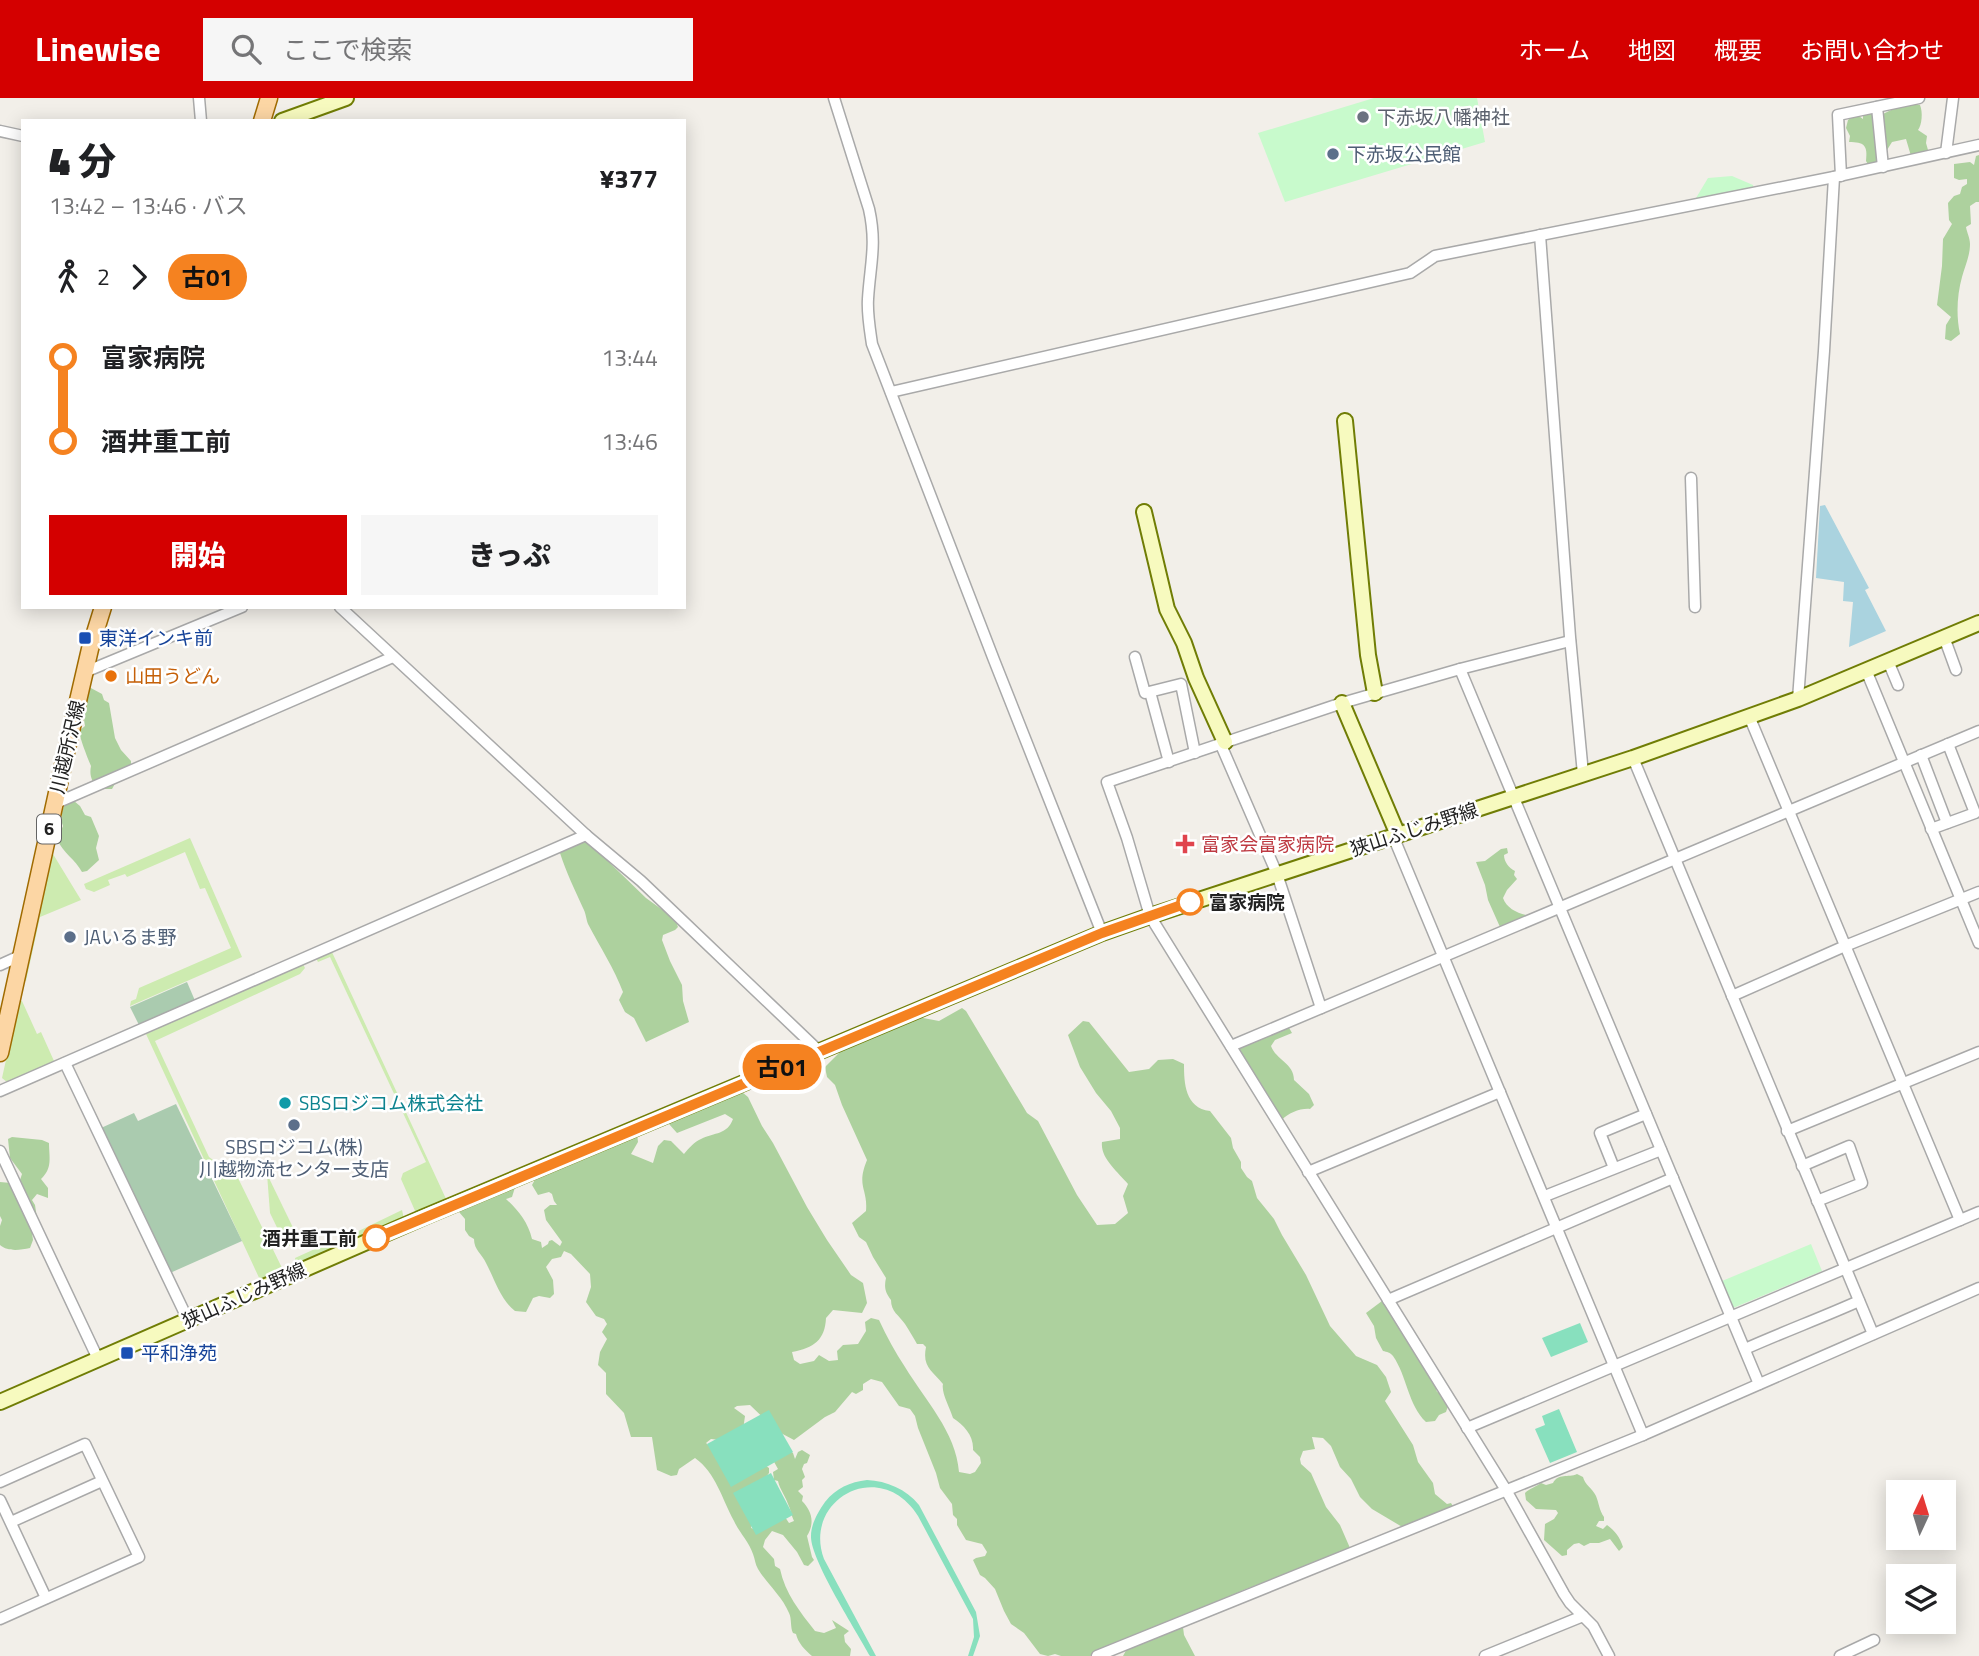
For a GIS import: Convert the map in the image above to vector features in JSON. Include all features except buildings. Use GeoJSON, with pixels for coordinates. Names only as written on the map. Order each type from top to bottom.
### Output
{"type":"FeatureCollection","features":[{"type":"Feature","properties":{"kind":"main road"},"geometry":{"type":"LineString","coordinates":[[263,119],[269,98]]}},
{"type":"Feature","properties":{"kind":"main road"},"geometry":{"type":"LineString","coordinates":[[288,119],[346,98]]}},
{"type":"Feature","properties":{"kind":"main road"},"geometry":{"type":"LineString","coordinates":[[1345,421],[1367,641],[1375,693]]}},
{"type":"Feature","properties":{"kind":"main road"},"geometry":{"type":"LineString","coordinates":[[1144,512],[1167,609],[1184,643],[1223,744]]}},
{"type":"Feature","properties":{"kind":"main road","name":"川越所沢線"},"geometry":{"type":"LineString","coordinates":[[0,1053],[54,804],[102,609]]}},
{"type":"Feature","properties":{"kind":"main road","name":"狭山ふじみ野線"},"geometry":{"type":"LineString","coordinates":[[0,1402],[416,1221],[1102,933],[1633,758],[1798,699],[1979,623]]}},
{"type":"Feature","properties":{"kind":"main road"},"geometry":{"type":"LineString","coordinates":[[1342,703],[1396,835]]}},
{"type":"Feature","properties":{"kind":"street"},"geometry":{"type":"LineString","coordinates":[[199,98],[201,119]]}},
{"type":"Feature","properties":{"kind":"street"},"geometry":{"type":"LineString","coordinates":[[834,98],[873,228],[868,302],[872,344],[1102,933]]}},
{"type":"Feature","properties":{"kind":"street"},"geometry":{"type":"LineString","coordinates":[[1798,699],[1838,176],[1838,115],[1919,98]]}},
{"type":"Feature","properties":{"kind":"street"},"geometry":{"type":"LineString","coordinates":[[1946,153],[1954,98]]}},
{"type":"Feature","properties":{"kind":"street"},"geometry":{"type":"LineString","coordinates":[[1877,107],[1883,166]]}},
{"type":"Feature","properties":{"kind":"street"},"geometry":{"type":"LineString","coordinates":[[0,131],[21,136]]}},
{"type":"Feature","properties":{"kind":"street"},"geometry":{"type":"LineString","coordinates":[[891,392],[1410,273],[1434,256],[1838,176],[1979,145]]}},
{"type":"Feature","properties":{"kind":"street"},"geometry":{"type":"LineString","coordinates":[[1540,235],[1570,641],[1583,774]]}},
{"type":"Feature","properties":{"kind":"street"},"geometry":{"type":"LineString","coordinates":[[1691,478],[1695,607]]}},
{"type":"Feature","properties":{"kind":"street"},"geometry":{"type":"LineString","coordinates":[[85,672],[237,609]]}},
{"type":"Feature","properties":{"kind":"street"},"geometry":{"type":"LineString","coordinates":[[342,609],[586,835],[641,881],[820,1051]]}},
{"type":"Feature","properties":{"kind":"street"},"geometry":{"type":"LineString","coordinates":[[1944,637],[1956,670]]}},
{"type":"Feature","properties":{"kind":"street"},"geometry":{"type":"LineString","coordinates":[[1570,641],[1342,703],[1107,782],[1150,916],[1506,1490],[1564,1594],[1593,1626],[1609,1656]]}},
{"type":"Feature","properties":{"kind":"street"},"geometry":{"type":"LineString","coordinates":[[54,804],[393,657]]}},
{"type":"Feature","properties":{"kind":"street"},"geometry":{"type":"LineString","coordinates":[[1135,657],[1145,693],[1196,678]]}},
{"type":"Feature","properties":{"kind":"street"},"geometry":{"type":"LineString","coordinates":[[1888,661],[1898,685]]}},
{"type":"Feature","properties":{"kind":"street"},"geometry":{"type":"LineString","coordinates":[[1460,669],[1759,1384]]}},
{"type":"Feature","properties":{"kind":"street"},"geometry":{"type":"LineString","coordinates":[[1866,670],[1961,900],[1976,925],[1979,943]]}},
{"type":"Feature","properties":{"kind":"street"},"geometry":{"type":"LineString","coordinates":[[1181,684],[1195,753]]}},
{"type":"Feature","properties":{"kind":"street"},"geometry":{"type":"LineString","coordinates":[[1150,692],[1169,762]]}},
{"type":"Feature","properties":{"kind":"street"},"geometry":{"type":"LineString","coordinates":[[1749,716],[1960,1220]]}},
{"type":"Feature","properties":{"kind":"street"},"geometry":{"type":"LineString","coordinates":[[1231,1046],[1979,731]]}},
{"type":"Feature","properties":{"kind":"street"},"geometry":{"type":"LineString","coordinates":[[1223,744],[1277,874],[1321,1009]]}},
{"type":"Feature","properties":{"kind":"street"},"geometry":{"type":"LineString","coordinates":[[1931,829],[1975,813],[1948,744]]}},
{"type":"Feature","properties":{"kind":"street"},"geometry":{"type":"LineString","coordinates":[[1921,755],[1947,823]]}},
{"type":"Feature","properties":{"kind":"street"},"geometry":{"type":"LineString","coordinates":[[1633,758],[1873,1334]]}},
{"type":"Feature","properties":{"kind":"street"},"geometry":{"type":"LineString","coordinates":[[0,1091],[586,835]]}},
{"type":"Feature","properties":{"kind":"street"},"geometry":{"type":"LineString","coordinates":[[1396,835],[1443,957],[1559,1228],[1643,1435]]}},
{"type":"Feature","properties":{"kind":"street"},"geometry":{"type":"LineString","coordinates":[[1732,996],[1845,946],[1979,892]]}},
{"type":"Feature","properties":{"kind":"street"},"geometry":{"type":"LineString","coordinates":[[0,965],[22,955]]}},
{"type":"Feature","properties":{"kind":"street"},"geometry":{"type":"LineString","coordinates":[[1787,1131],[1979,1052]]}},
{"type":"Feature","properties":{"kind":"street"},"geometry":{"type":"LineString","coordinates":[[65,1063],[188,1320]]}},
{"type":"Feature","properties":{"kind":"street"},"geometry":{"type":"LineString","coordinates":[[1308,1172],[1500,1092]]}},
{"type":"Feature","properties":{"kind":"street"},"geometry":{"type":"LineString","coordinates":[[1614,1168],[1600,1133],[1646,1114]]}},
{"type":"Feature","properties":{"kind":"street"},"geometry":{"type":"LineString","coordinates":[[1802,1166],[1849,1146],[1862,1183],[1817,1201]]}},
{"type":"Feature","properties":{"kind":"street"},"geometry":{"type":"LineString","coordinates":[[1545,1196],[1661,1150]]}},
{"type":"Feature","properties":{"kind":"street"},"geometry":{"type":"LineString","coordinates":[[0,1151],[98,1359]]}},
{"type":"Feature","properties":{"kind":"street"},"geometry":{"type":"LineString","coordinates":[[1388,1300],[1673,1178]]}},
{"type":"Feature","properties":{"kind":"street"},"geometry":{"type":"LineString","coordinates":[[1467,1428],[1979,1212]]}},
{"type":"Feature","properties":{"kind":"street"},"geometry":{"type":"LineString","coordinates":[[1097,1656],[1120,1652],[1643,1435],[1979,1288]]}},
{"type":"Feature","properties":{"kind":"street"},"geometry":{"type":"LineString","coordinates":[[1745,1349],[1859,1301]]}},
{"type":"Feature","properties":{"kind":"street"},"geometry":{"type":"LineString","coordinates":[[0,1482],[85,1444],[139,1557],[0,1619]]}},
{"type":"Feature","properties":{"kind":"street"},"geometry":{"type":"LineString","coordinates":[[11,1522],[102,1480]]}},
{"type":"Feature","properties":{"kind":"street"},"geometry":{"type":"LineString","coordinates":[[0,1500],[46,1598]]}},
{"type":"Feature","properties":{"kind":"street"},"geometry":{"type":"LineString","coordinates":[[1485,1656],[1583,1616]]}},
{"type":"Feature","properties":{"kind":"street"},"geometry":{"type":"LineString","coordinates":[[1840,1656],[1874,1640]]}},
{"type":"Feature","properties":{"kind":"green space"},"geometry":{"type":"Polygon","coordinates":[[[1374,98],[1477,98],[1485,142],[1285,202],[1258,133],[1374,98]]]}},
{"type":"Feature","properties":{"kind":"green space"},"geometry":{"type":"Polygon","coordinates":[[[1905,103],[1920,105],[1921,108],[1918,130],[1927,136],[1928,150],[1921,155],[1911,156],[1906,139],[1892,142],[1887,150],[1884,145],[1883,114],[1905,103]]]}},
{"type":"Feature","properties":{"kind":"green space"},"geometry":{"type":"Polygon","coordinates":[[[1868,110],[1872,113],[1878,162],[1869,166],[1864,146],[1849,142],[1850,136],[1846,128],[1848,120],[1856,114],[1863,119],[1863,112],[1868,110]]]}},
{"type":"Feature","properties":{"kind":"green space"},"geometry":{"type":"Polygon","coordinates":[[[1979,155],[1979,202],[1970,206],[1971,224],[1966,227],[1970,248],[1958,298],[1960,334],[1951,341],[1945,339],[1946,325],[1951,317],[1937,305],[1943,239],[1952,224],[1949,220],[1948,203],[1960,194],[1962,187],[1967,184],[1967,179],[1954,178],[1954,164],[1970,162],[1974,165],[1976,156],[1979,155]]]}},
{"type":"Feature","properties":{"kind":"green space"},"geometry":{"type":"Polygon","coordinates":[[[1732,176],[1753,185],[1754,192],[1693,203],[1708,178],[1732,176]]]}},
{"type":"Feature","properties":{"kind":"green space"},"geometry":{"type":"Polygon","coordinates":[[[89,687],[102,694],[104,700],[109,703],[115,738],[131,761],[131,775],[117,780],[112,789],[99,789],[93,781],[91,766],[79,731],[85,726],[83,713],[89,687]]]}},
{"type":"Feature","properties":{"kind":"green space"},"geometry":{"type":"Polygon","coordinates":[[[74,801],[85,815],[91,817],[99,836],[96,848],[99,860],[82,872],[57,839],[63,826],[62,817],[66,802],[74,801]]]}},
{"type":"Feature","properties":{"kind":"green space"},"geometry":{"type":"Polygon","coordinates":[[[190,838],[242,957],[130,1006],[131,1001],[136,999],[139,988],[231,948],[205,888],[200,889],[185,852],[127,877],[125,874],[108,880],[110,885],[94,892],[86,889],[84,884],[190,838]]]}},
{"type":"Feature","properties":{"kind":"green space"},"geometry":{"type":"Polygon","coordinates":[[[585,839],[646,898],[675,919],[678,927],[663,935],[662,940],[682,985],[689,1022],[646,1042],[634,1018],[625,1012],[619,1000],[623,992],[588,924],[560,853],[585,839]]]}},
{"type":"Feature","properties":{"kind":"green space"},"geometry":{"type":"Polygon","coordinates":[[[1507,848],[1505,860],[1515,871],[1517,879],[1503,898],[1509,907],[1527,918],[1504,928],[1500,927],[1488,900],[1476,862],[1485,861],[1501,849],[1507,848]]]}},
{"type":"Feature","properties":{"kind":"green space"},"geometry":{"type":"Polygon","coordinates":[[[51,854],[81,900],[40,917],[26,981],[24,980],[51,854]]]}},
{"type":"Feature","properties":{"kind":"green space"},"geometry":{"type":"Polygon","coordinates":[[[331,950],[447,1201],[419,1214],[416,1213],[401,1179],[403,1173],[426,1162],[330,957],[318,962],[316,958],[331,950]]]}},
{"type":"Feature","properties":{"kind":"green space"},"geometry":{"type":"Polygon","coordinates":[[[302,962],[305,968],[300,974],[155,1041],[209,1157],[238,1178],[283,1270],[283,1273],[261,1282],[146,1034],[302,962]]]}},
{"type":"Feature","properties":{"kind":"green space"},"geometry":{"type":"Polygon","coordinates":[[[187,982],[196,1003],[140,1027],[130,1007],[187,982]]]}},
{"type":"Feature","properties":{"kind":"green space"},"geometry":{"type":"Polygon","coordinates":[[[19,1001],[22,1001],[37,1034],[41,1032],[54,1061],[7,1082],[2,1078],[19,1001]]]}},
{"type":"Feature","properties":{"kind":"green space"},"geometry":{"type":"Polygon","coordinates":[[[962,1008],[1027,1113],[1038,1121],[1077,1195],[1097,1225],[1115,1224],[1128,1213],[1123,1196],[1128,1184],[1110,1164],[1102,1148],[1102,1142],[1120,1139],[1120,1128],[1080,1067],[1068,1035],[1083,1021],[1089,1022],[1129,1072],[1149,1069],[1158,1060],[1173,1059],[1184,1064],[1186,1086],[1191,1100],[1195,1105],[1210,1111],[1231,1138],[1241,1168],[1252,1181],[1257,1198],[1274,1219],[1306,1275],[1330,1326],[1356,1356],[1377,1365],[1386,1377],[1391,1392],[1385,1401],[1413,1445],[1418,1462],[1433,1483],[1435,1494],[1447,1504],[1451,1503],[1454,1508],[1404,1528],[1372,1509],[1360,1497],[1351,1479],[1340,1467],[1331,1446],[1323,1438],[1312,1437],[1315,1449],[1303,1451],[1301,1464],[1311,1473],[1326,1507],[1340,1525],[1350,1548],[1346,1552],[1209,1605],[1200,1616],[1185,1623],[1183,1627],[1184,1635],[1195,1656],[1123,1656],[1129,1645],[1127,1638],[1090,1656],[1048,1656],[1040,1654],[1024,1633],[1011,1624],[995,1589],[980,1575],[973,1560],[985,1556],[987,1552],[982,1544],[966,1540],[953,1515],[952,1504],[940,1488],[915,1416],[910,1409],[899,1406],[882,1382],[871,1379],[863,1384],[863,1390],[856,1394],[852,1392],[835,1412],[794,1440],[777,1431],[750,1405],[737,1406],[734,1408],[745,1416],[743,1430],[720,1440],[711,1439],[706,1443],[720,1452],[754,1460],[769,1468],[769,1473],[762,1482],[751,1528],[760,1531],[785,1517],[789,1523],[794,1521],[778,1481],[774,1480],[773,1472],[778,1469],[773,1460],[789,1450],[795,1459],[802,1450],[810,1455],[802,1469],[805,1477],[802,1480],[803,1487],[798,1491],[803,1496],[802,1501],[811,1517],[807,1536],[814,1560],[808,1566],[804,1565],[783,1535],[772,1531],[763,1547],[774,1559],[789,1594],[815,1631],[824,1633],[836,1628],[832,1620],[849,1631],[844,1635],[845,1642],[851,1649],[850,1656],[812,1656],[807,1651],[793,1633],[786,1607],[758,1569],[751,1550],[708,1471],[695,1458],[679,1469],[677,1475],[671,1476],[657,1470],[652,1437],[631,1437],[624,1413],[606,1394],[606,1373],[598,1365],[600,1352],[607,1339],[602,1332],[607,1324],[604,1319],[596,1316],[586,1302],[591,1287],[590,1274],[571,1254],[564,1251],[561,1257],[552,1259],[546,1267],[553,1280],[554,1294],[550,1298],[533,1298],[526,1312],[515,1311],[502,1295],[474,1239],[465,1230],[465,1219],[459,1212],[461,1206],[485,1194],[494,1195],[499,1189],[517,1181],[512,1197],[506,1199],[522,1217],[532,1239],[541,1242],[542,1248],[552,1240],[560,1246],[562,1242],[546,1220],[544,1210],[550,1205],[557,1205],[549,1192],[538,1195],[532,1185],[538,1174],[637,1133],[638,1142],[631,1154],[653,1163],[658,1146],[664,1140],[671,1141],[684,1154],[698,1140],[724,1131],[733,1119],[725,1114],[677,1133],[669,1120],[732,1093],[742,1092],[748,1097],[827,1240],[851,1275],[863,1283],[867,1303],[862,1313],[833,1310],[826,1318],[821,1337],[812,1345],[792,1352],[794,1360],[800,1364],[814,1361],[819,1355],[829,1361],[838,1360],[837,1351],[843,1345],[858,1344],[866,1331],[865,1322],[871,1318],[879,1320],[898,1356],[946,1430],[957,1457],[959,1472],[975,1472],[981,1463],[980,1457],[973,1450],[970,1436],[953,1418],[944,1396],[943,1384],[925,1359],[926,1347],[917,1344],[894,1310],[887,1294],[886,1278],[852,1223],[866,1211],[862,1176],[867,1160],[835,1085],[827,1077],[825,1067],[846,1046],[918,1017],[939,1021],[962,1008]]]}},
{"type":"Feature","properties":{"kind":"green space"},"geometry":{"type":"Polygon","coordinates":[[[1288,1026],[1292,1033],[1275,1040],[1271,1046],[1291,1069],[1294,1080],[1309,1094],[1314,1105],[1310,1109],[1291,1113],[1282,1120],[1238,1050],[1245,1043],[1260,1036],[1265,1038],[1288,1026]]]}},
{"type":"Feature","properties":{"kind":"green space"},"geometry":{"type":"Polygon","coordinates":[[[176,1104],[242,1241],[170,1273],[101,1128],[134,1113],[138,1121],[176,1104]]]}},
{"type":"Feature","properties":{"kind":"green space"},"geometry":{"type":"Polygon","coordinates":[[[12,1137],[49,1143],[50,1158],[49,1166],[41,1179],[48,1188],[48,1198],[37,1194],[32,1200],[37,1218],[31,1226],[33,1240],[30,1248],[18,1250],[0,1245],[0,1182],[20,1180],[22,1174],[10,1158],[8,1139],[12,1137]]]}},
{"type":"Feature","properties":{"kind":"green space"},"geometry":{"type":"Polygon","coordinates":[[[267,1174],[300,1242],[290,1246],[285,1244],[270,1213],[267,1174]]]}},
{"type":"Feature","properties":{"kind":"green space"},"geometry":{"type":"Polygon","coordinates":[[[402,1210],[404,1219],[297,1268],[295,1258],[402,1210]]]}},
{"type":"Feature","properties":{"kind":"green space"},"geometry":{"type":"Polygon","coordinates":[[[1811,1244],[1822,1271],[1733,1308],[1722,1281],[1811,1244]]]}},
{"type":"Feature","properties":{"kind":"green space"},"geometry":{"type":"Polygon","coordinates":[[[1385,1301],[1393,1318],[1407,1334],[1406,1340],[1425,1364],[1437,1392],[1442,1393],[1449,1403],[1446,1412],[1439,1415],[1435,1421],[1426,1422],[1420,1415],[1398,1364],[1391,1354],[1383,1351],[1376,1338],[1374,1326],[1366,1313],[1385,1301]]]}},
{"type":"Feature","properties":{"kind":"green space"},"geometry":{"type":"Polygon","coordinates":[[[1580,1323],[1588,1342],[1551,1357],[1542,1338],[1580,1323]]]}},
{"type":"Feature","properties":{"kind":"green space"},"geometry":{"type":"Polygon","coordinates":[[[1559,1409],[1577,1452],[1550,1463],[1535,1429],[1545,1425],[1542,1416],[1559,1409]]]}},
{"type":"Feature","properties":{"kind":"green space"},"geometry":{"type":"Polygon","coordinates":[[[769,1410],[793,1452],[731,1487],[707,1444],[769,1410]]]}},
{"type":"Feature","properties":{"kind":"green space"},"geometry":{"type":"Polygon","coordinates":[[[771,1473],[793,1515],[756,1535],[733,1493],[771,1473]]]}},
{"type":"Feature","properties":{"kind":"green space"},"geometry":{"type":"Polygon","coordinates":[[[1577,1474],[1583,1477],[1594,1493],[1604,1517],[1604,1521],[1599,1521],[1596,1526],[1603,1529],[1607,1525],[1615,1532],[1623,1547],[1619,1551],[1610,1539],[1584,1546],[1574,1544],[1567,1550],[1567,1555],[1562,1556],[1544,1540],[1545,1524],[1558,1513],[1556,1510],[1536,1509],[1526,1500],[1525,1493],[1541,1483],[1546,1485],[1560,1477],[1577,1474]]]}},
{"type":"Feature","properties":{"kind":"green space"},"geometry":{"type":"Polygon","coordinates":[[[867,1480],[896,1487],[919,1505],[976,1612],[980,1636],[973,1656],[968,1656],[974,1637],[973,1619],[918,1516],[902,1498],[884,1489],[866,1488],[848,1493],[834,1504],[824,1519],[820,1538],[824,1559],[876,1656],[870,1656],[826,1578],[811,1536],[815,1518],[829,1497],[844,1486],[867,1480]]]}},
{"type":"Feature","properties":{"kind":"water"},"geometry":{"type":"Polygon","coordinates":[[[1825,505],[1869,588],[1865,590],[1886,631],[1849,647],[1853,602],[1843,601],[1844,582],[1816,578],[1820,506],[1825,505]]]}},
{"type":"Feature","properties":{"kind":"bus line","name":"古01"},"geometry":{"type":"LineString","coordinates":[[376,1238],[1102,933],[1190,902]]}},
{"type":"Feature","properties":{"kind":"place","name":"下赤坂八幡神社"},"geometry":{"type":"Point","coordinates":[1363,117]}},
{"type":"Feature","properties":{"kind":"place","name":"下赤坂公民館"},"geometry":{"type":"Point","coordinates":[1333,154]}},
{"type":"Feature","properties":{"kind":"place","name":"東洋インキ前"},"geometry":{"type":"Point","coordinates":[85,638]}},
{"type":"Feature","properties":{"kind":"place","name":"山田うどん"},"geometry":{"type":"Point","coordinates":[111,676]}},
{"type":"Feature","properties":{"kind":"place","name":"富家会富家病院"},"geometry":{"type":"Point","coordinates":[1185,844]}},
{"type":"Feature","properties":{"kind":"place","name":"富家病院"},"geometry":{"type":"Point","coordinates":[1190,902]}},
{"type":"Feature","properties":{"kind":"place","name":"JAいるま野"},"geometry":{"type":"Point","coordinates":[70,937]}},
{"type":"Feature","properties":{"kind":"place","name":"SBSロジコム株式会社"},"geometry":{"type":"Point","coordinates":[285,1103]}},
{"type":"Feature","properties":{"kind":"place","name":"SBSロジコム(株) 川越物流センター支店"},"geometry":{"type":"Point","coordinates":[294,1125]}},
{"type":"Feature","properties":{"kind":"place","name":"酒井重工前"},"geometry":{"type":"Point","coordinates":[376,1238]}},
{"type":"Feature","properties":{"kind":"place","name":"平和浄苑"},"geometry":{"type":"Point","coordinates":[127,1353]}}]}
